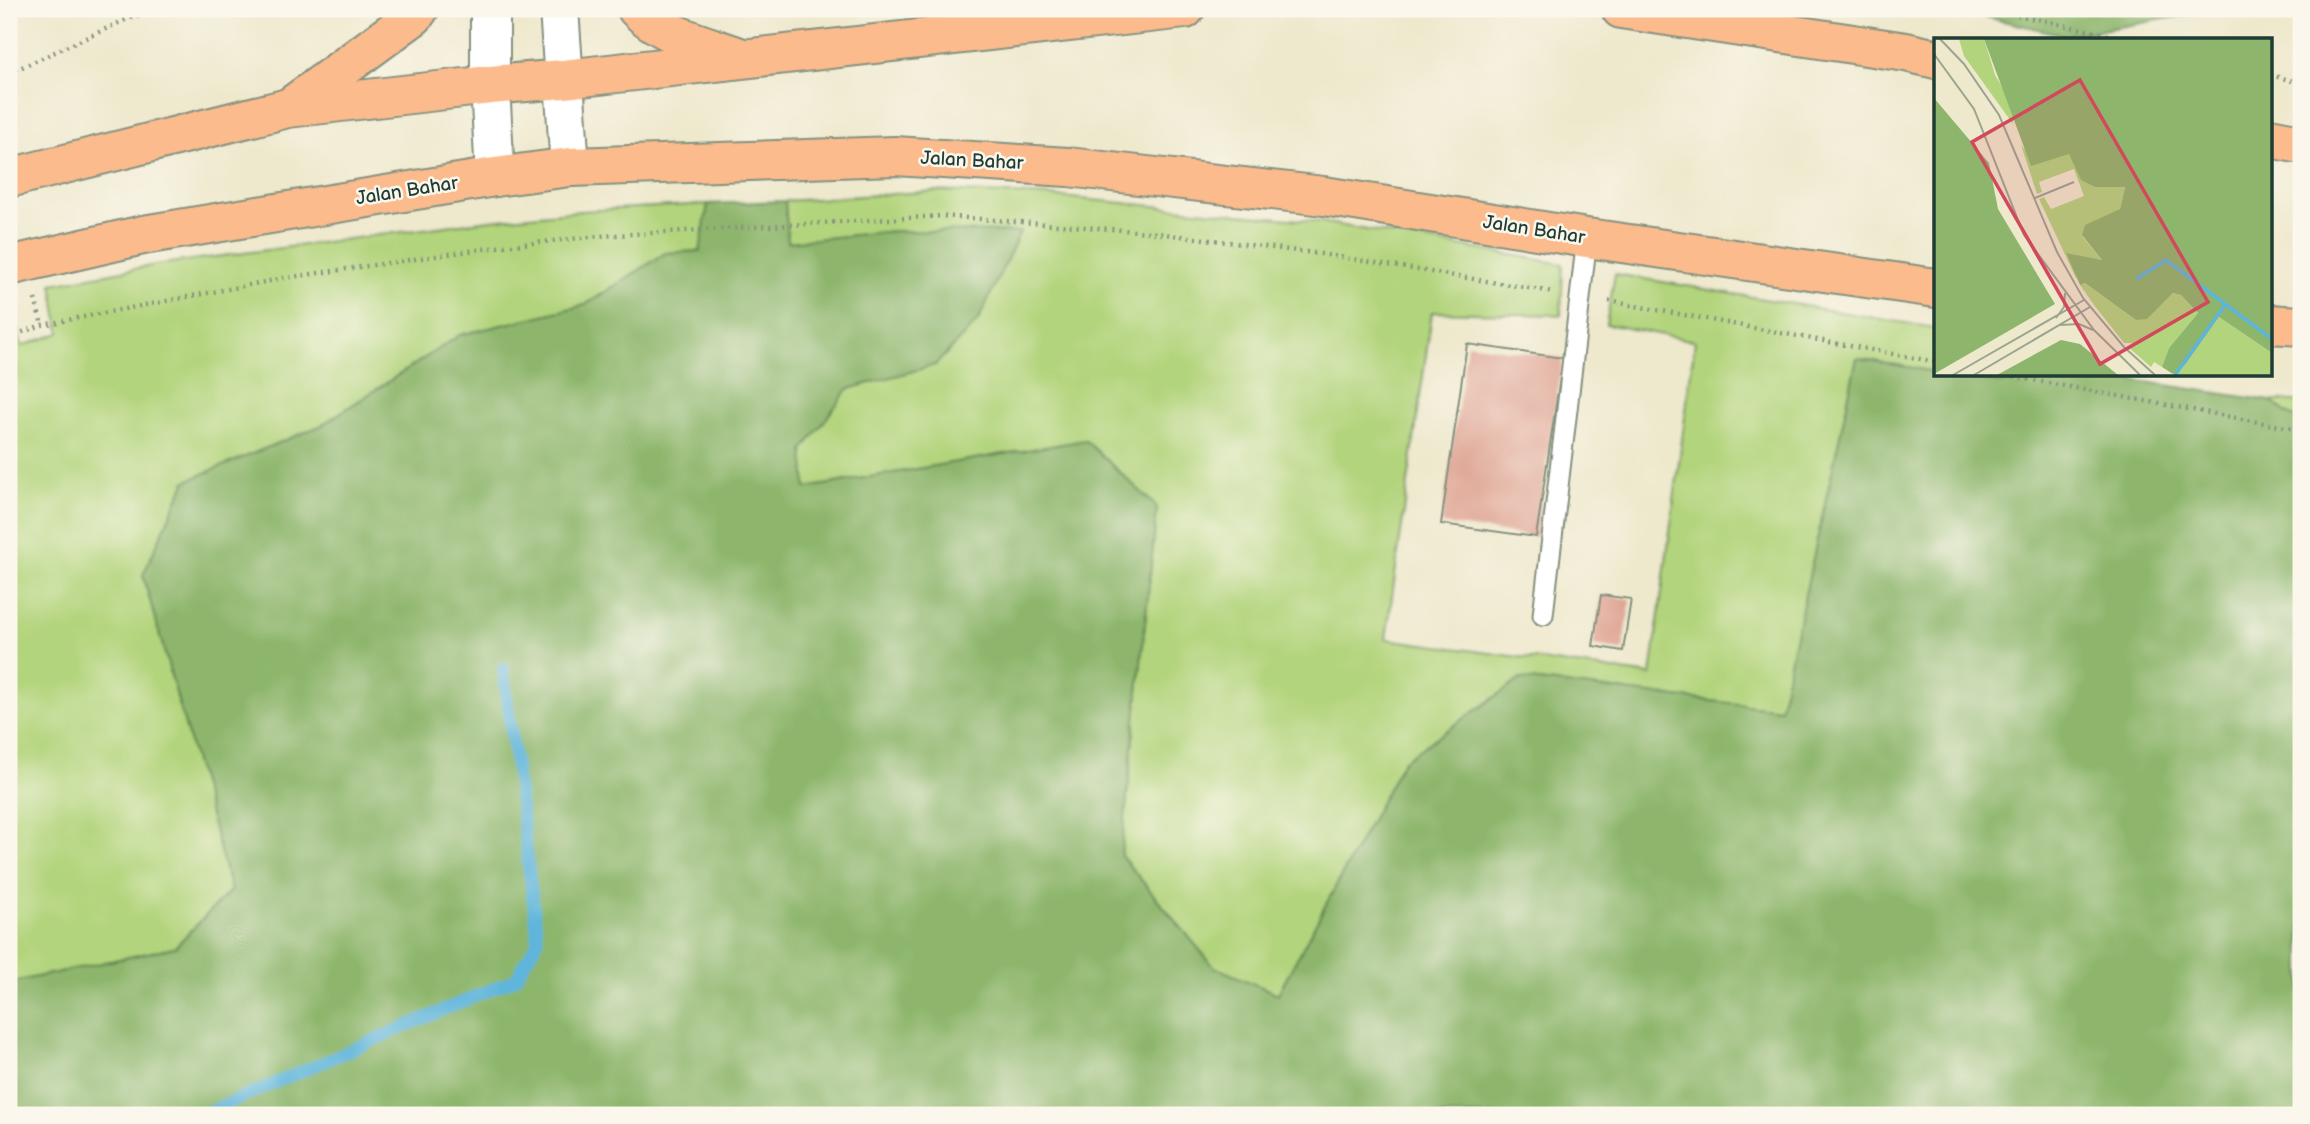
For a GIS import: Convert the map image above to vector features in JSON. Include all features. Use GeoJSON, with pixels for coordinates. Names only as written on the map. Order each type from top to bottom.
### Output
{"type":"FeatureCollection","features":[{"type":"Feature","properties":{"kind":"main road"},"geometry":{"type":"LineString","coordinates":[[288,108],[414,16],[419,9]]}},
{"type":"Feature","properties":{"kind":"main road"},"geometry":{"type":"LineString","coordinates":[[637,9],[676,34],[746,59]]}},
{"type":"Feature","properties":{"kind":"main road"},"geometry":{"type":"LineString","coordinates":[[9,178],[288,108],[1185,9]]}},
{"type":"Feature","properties":{"kind":"main road"},"geometry":{"type":"LineString","coordinates":[[1621,9],[1934,59]]}},
{"type":"Feature","properties":{"kind":"main road"},"geometry":{"type":"LineString","coordinates":[[2272,138],[2301,144]]}},
{"type":"Feature","properties":{"kind":"main road","name":"Jalan Bahar"},"geometry":{"type":"LineString","coordinates":[[9,265],[143,235],[570,167],[895,156],[1068,167],[1324,196],[1587,238],[1934,288]]}},
{"type":"Feature","properties":{"kind":"main road"},"geometry":{"type":"LineString","coordinates":[[2272,324],[2301,326]]}},
{"type":"Feature","properties":{"kind":"street"},"geometry":{"type":"LineString","coordinates":[[490,9],[490,85],[495,177]]}},
{"type":"Feature","properties":{"kind":"street"},"geometry":{"type":"LineString","coordinates":[[559,9],[570,167]]}},
{"type":"Feature","properties":{"kind":"lane"},"geometry":{"type":"LineString","coordinates":[[1544,615],[1587,238]]}},
{"type":"Feature","properties":{"kind":"path"},"geometry":{"type":"LineString","coordinates":[[9,73],[134,16],[173,9]]}},
{"type":"Feature","properties":{"kind":"path"},"geometry":{"type":"LineString","coordinates":[[1990,9],[2122,38]]}},
{"type":"Feature","properties":{"kind":"path"},"geometry":{"type":"LineString","coordinates":[[2272,76],[2301,83]]}},
{"type":"Feature","properties":{"kind":"path"},"geometry":{"type":"LineString","coordinates":[[9,337],[42,325],[285,278],[504,246],[599,236],[942,216],[1149,232],[1321,254],[1580,296],[1934,362]]}},
{"type":"Feature","properties":{"kind":"path"},"geometry":{"type":"LineString","coordinates":[[2011,376],[2301,430]]}},
{"type":"Feature","properties":{"kind":"green space"},"geometry":{"type":"Polygon","coordinates":[[[1951,9],[2220,9],[2068,36],[1951,9]]]}},
{"type":"Feature","properties":{"kind":"green space"},"geometry":{"type":"Polygon","coordinates":[[[939,191],[1050,196],[1321,222],[1563,264],[1561,315],[1432,312],[1386,639],[1651,675],[1695,341],[1606,324],[1615,274],[1934,328],[1934,372],[1857,358],[1780,709],[1521,679],[1403,761],[1278,994],[1214,967],[1121,856],[1157,507],[1085,440],[806,488],[803,450],[848,389],[935,364],[893,231],[788,242],[785,201],[939,191]]]}},
{"type":"Feature","properties":{"kind":"green space"},"geometry":{"type":"Polygon","coordinates":[[[785,201],[788,242],[893,231],[1020,232],[978,321],[935,365],[848,389],[803,450],[806,488],[1085,440],[1157,507],[1121,856],[1214,967],[1278,994],[1403,761],[1521,679],[1780,709],[1857,358],[1934,372],[1934,376],[1957,376],[2001,383],[2042,376],[2107,376],[2270,401],[2301,423],[2301,1115],[9,1115],[9,983],[175,947],[231,890],[143,575],[186,481],[320,426],[460,335],[585,305],[666,253],[700,251],[708,204],[785,201]]]}},
{"type":"Feature","properties":{"kind":"green space"},"geometry":{"type":"Polygon","coordinates":[[[708,204],[701,251],[665,253],[585,305],[460,335],[320,426],[186,481],[143,575],[231,890],[175,947],[9,983],[9,302],[22,346],[60,333],[52,284],[155,265],[490,220],[580,211],[708,204]]]}},
{"type":"Feature","properties":{"kind":"green space"},"geometry":{"type":"Polygon","coordinates":[[[1957,376],[2042,376],[2001,383],[1957,376]]]}},
{"type":"Feature","properties":{"kind":"green space"},"geometry":{"type":"Polygon","coordinates":[[[2270,401],[2301,401],[2301,423],[2270,401]]]}},
{"type":"Feature","properties":{"kind":"building"},"geometry":{"type":"Polygon","coordinates":[[[1467,344],[1563,358],[1536,537],[1441,524],[1467,344]]]}},
{"type":"Feature","properties":{"kind":"building"},"geometry":{"type":"Polygon","coordinates":[[[1601,595],[1631,599],[1623,651],[1593,646],[1601,595]]]}},
{"type":"Feature","properties":{"kind":"waterway"},"geometry":{"type":"LineString","coordinates":[[201,1115],[515,979],[538,941],[503,668]]}}]}
